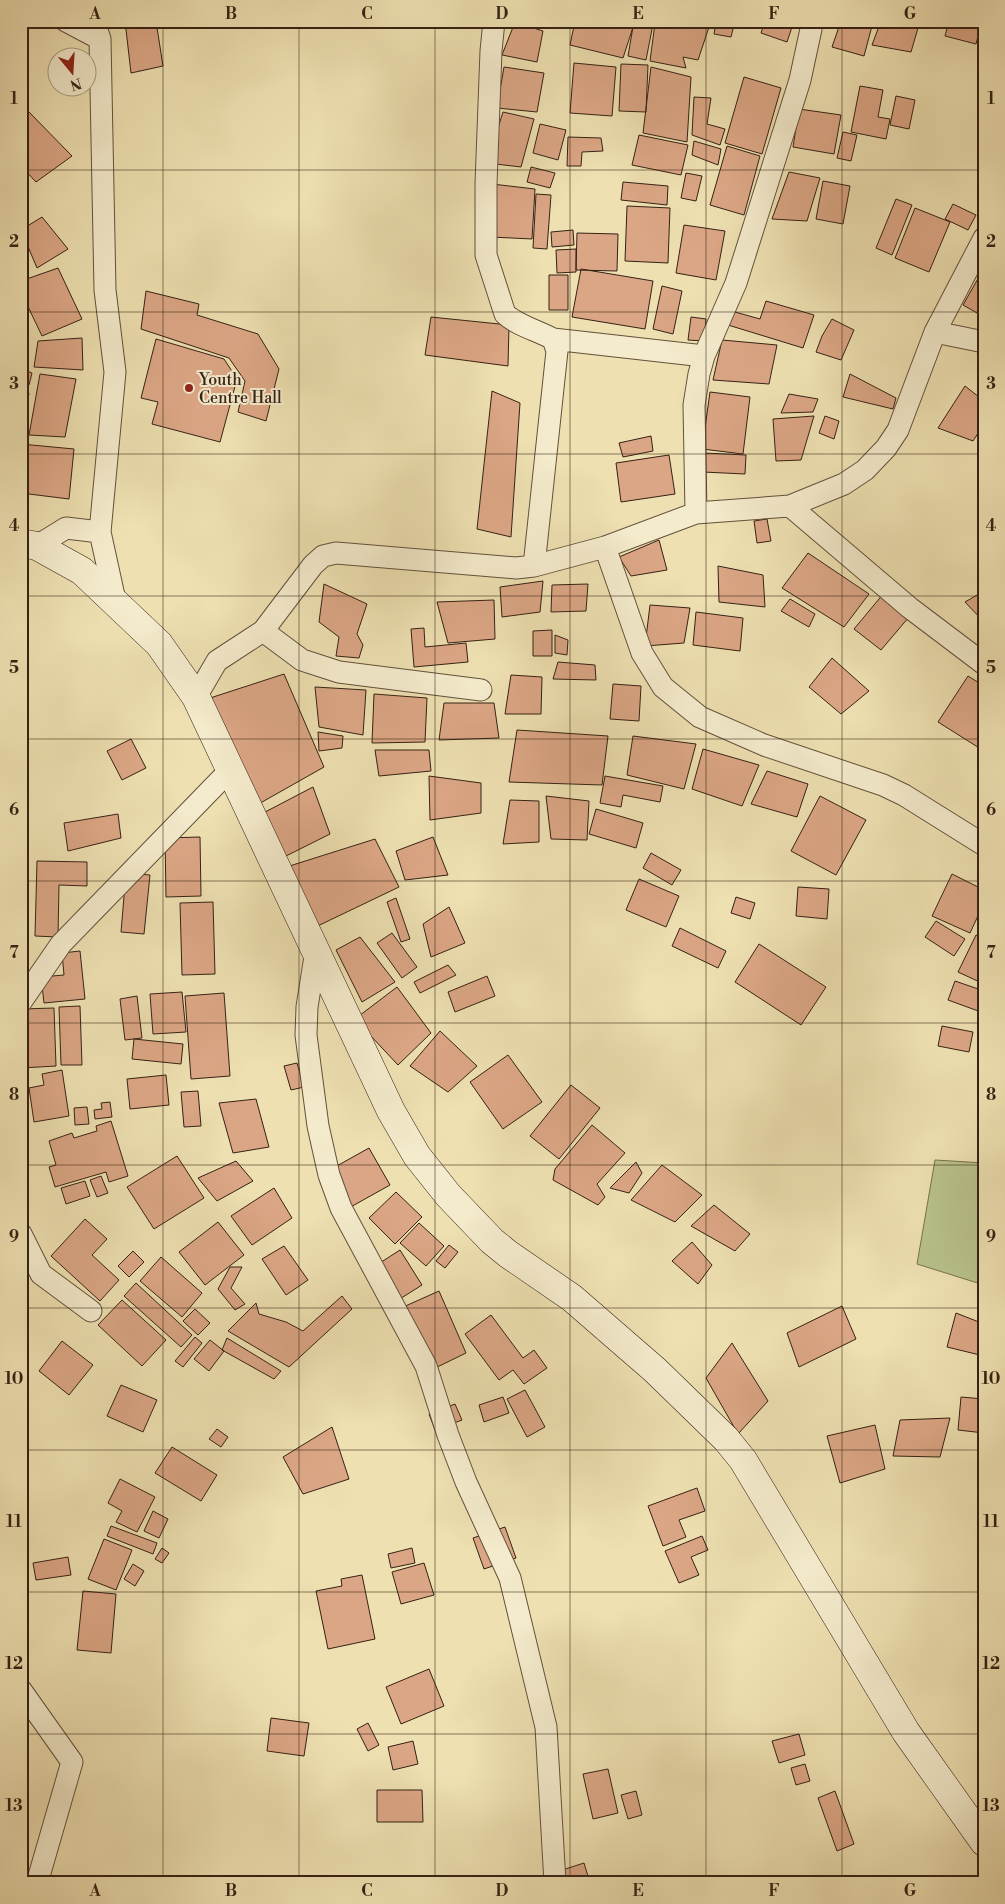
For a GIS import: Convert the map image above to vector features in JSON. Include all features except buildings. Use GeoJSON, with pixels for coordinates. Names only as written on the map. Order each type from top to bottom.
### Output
{"type":"FeatureCollection","features":[{"type":"Feature","properties":{"kind":"street"},"geometry":{"type":"LineString","coordinates":[[66,21],[97,30],[105,290],[115,372],[100,532],[116,605]]}},
{"type":"Feature","properties":{"kind":"street"},"geometry":{"type":"LineString","coordinates":[[494,21],[491,51],[486,184],[486,255],[505,314],[511,320],[553,339],[704,356]]}},
{"type":"Feature","properties":{"kind":"street"},"geometry":{"type":"LineString","coordinates":[[696,512],[694,405],[699,374],[704,356],[736,283],[800,80],[811,30],[810,21]]}},
{"type":"Feature","properties":{"kind":"street"},"geometry":{"type":"LineString","coordinates":[[196,698],[217,661],[263,631],[313,565],[323,556],[336,553],[516,568],[534,566],[605,547],[696,512],[790,506],[844,484],[865,470],[886,448],[898,430],[935,332],[984,238]]}},
{"type":"Feature","properties":{"kind":"street"},"geometry":{"type":"LineString","coordinates":[[935,332],[984,342]]}},
{"type":"Feature","properties":{"kind":"street"},"geometry":{"type":"LineString","coordinates":[[534,566],[557,350],[553,339]]}},
{"type":"Feature","properties":{"kind":"street"},"geometry":{"type":"LineString","coordinates":[[790,506],[910,608],[984,664]]}},
{"type":"Feature","properties":{"kind":"street"},"geometry":{"type":"LineString","coordinates":[[29,545],[66,528],[100,532]]}},
{"type":"Feature","properties":{"kind":"street"},"geometry":{"type":"LineString","coordinates":[[29,545],[82,571],[116,605],[160,644],[196,698],[391,1111],[416,1156],[448,1196],[492,1240],[508,1254],[572,1298],[656,1370],[726,1439],[743,1460],[906,1732],[984,1842]]}},
{"type":"Feature","properties":{"kind":"street"},"geometry":{"type":"LineString","coordinates":[[605,547],[642,653],[663,688],[700,717],[764,746],[883,785],[984,846]]}},
{"type":"Feature","properties":{"kind":"street"},"geometry":{"type":"LineString","coordinates":[[263,631],[302,660],[339,672],[481,690]]}},
{"type":"Feature","properties":{"kind":"street"},"geometry":{"type":"LineString","coordinates":[[21,1002],[61,944],[230,770]]}},
{"type":"Feature","properties":{"kind":"street"},"geometry":{"type":"LineString","coordinates":[[316,950],[307,1007],[306,1035],[318,1126],[329,1175],[341,1208],[426,1366],[448,1435],[466,1482],[510,1578],[546,1727],[555,1883]]}},
{"type":"Feature","properties":{"kind":"street"},"geometry":{"type":"LineString","coordinates":[[21,1234],[40,1274],[91,1311]]}},
{"type":"Feature","properties":{"kind":"street"},"geometry":{"type":"LineString","coordinates":[[21,1690],[72,1762],[37,1883]]}},
{"type":"Feature","properties":{"kind":"green space"},"geometry":{"type":"Polygon","coordinates":[[[935,1160],[984,1163],[984,1285],[917,1264],[935,1160]]]}},
{"type":"Feature","properties":{"kind":"place","name":"Youth Centre Hall"},"geometry":{"type":"Point","coordinates":[189,388]}}]}
